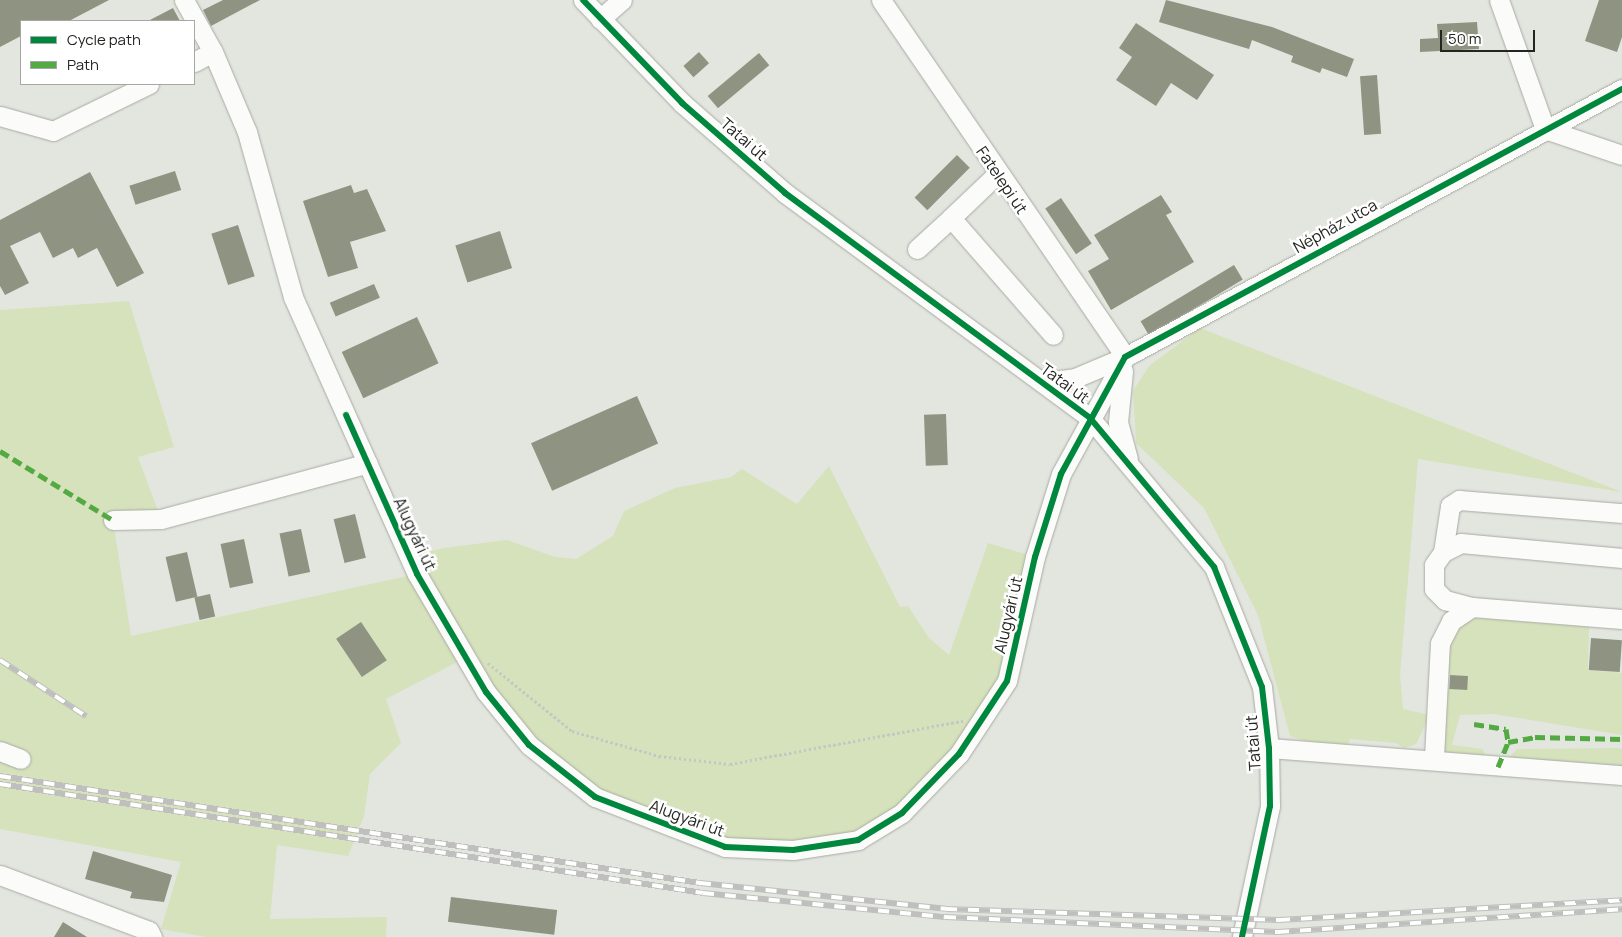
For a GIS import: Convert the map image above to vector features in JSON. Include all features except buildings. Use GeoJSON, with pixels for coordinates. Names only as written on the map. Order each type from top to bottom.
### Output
{"type":"FeatureCollection","features":[{"type":"Feature","properties":{"kind":"street","name":"Alugyári út"},"geometry":{"type":"LineString","coordinates":[[184,0],[213,52],[247,132],[293,297],[417,574],[486,692],[529,745],[595,797],[725,847],[792,850],[858,840],[902,813],[959,754],[1007,681],[1044,524],[1062,474],[1090,418]]}},
{"type":"Feature","properties":{"kind":"street","name":"Tatai út"},"geometry":{"type":"LineString","coordinates":[[583,0],[682,103],[785,193],[1044,382],[1090,418],[1214,567],[1262,688],[1269,748],[1270,806],[1242,937]]}},
{"type":"Feature","properties":{"kind":"street"},"geometry":{"type":"LineString","coordinates":[[600,19],[622,0]]}},
{"type":"Feature","properties":{"kind":"street","name":"Fatelepi út"},"geometry":{"type":"LineString","coordinates":[[882,0],[997,174],[1125,358]]}},
{"type":"Feature","properties":{"kind":"street"},"geometry":{"type":"LineString","coordinates":[[1499,0],[1545,129],[1622,155]]}},
{"type":"Feature","properties":{"kind":"street"},"geometry":{"type":"LineString","coordinates":[[195,61],[213,52]]}},
{"type":"Feature","properties":{"kind":"street"},"geometry":{"type":"LineString","coordinates":[[0,116],[53,131],[147,85]]}},
{"type":"Feature","properties":{"kind":"street","name":"Népház utca"},"geometry":{"type":"LineString","coordinates":[[1044,382],[1075,378],[1125,358],[1622,89]]}},
{"type":"Feature","properties":{"kind":"street"},"geometry":{"type":"LineString","coordinates":[[917,249],[997,174]]}},
{"type":"Feature","properties":{"kind":"street"},"geometry":{"type":"LineString","coordinates":[[951,218],[1053,335]]}},
{"type":"Feature","properties":{"kind":"street"},"geometry":{"type":"LineString","coordinates":[[1090,418],[1125,358]]}},
{"type":"Feature","properties":{"kind":"street"},"geometry":{"type":"LineString","coordinates":[[1125,358],[1117,403],[1128,462]]}},
{"type":"Feature","properties":{"kind":"street"},"geometry":{"type":"LineString","coordinates":[[113,520],[161,519],[368,464]]}},
{"type":"Feature","properties":{"kind":"street"},"geometry":{"type":"LineString","coordinates":[[1622,513],[1459,500],[1450,506],[1443,552],[1434,565],[1434,589],[1445,600],[1472,607],[1622,619]]}},
{"type":"Feature","properties":{"kind":"street"},"geometry":{"type":"LineString","coordinates":[[1443,552],[1461,543],[1622,558]]}},
{"type":"Feature","properties":{"kind":"street"},"geometry":{"type":"LineString","coordinates":[[1434,758],[1440,643],[1451,621],[1472,607]]}},
{"type":"Feature","properties":{"kind":"street"},"geometry":{"type":"LineString","coordinates":[[1269,748],[1434,758],[1498,767],[1622,775]]}},
{"type":"Feature","properties":{"kind":"street"},"geometry":{"type":"LineString","coordinates":[[0,751],[21,759]]}},
{"type":"Feature","properties":{"kind":"street"},"geometry":{"type":"LineString","coordinates":[[0,875],[149,931],[152,937]]}},
{"type":"Feature","properties":{"kind":"path"},"geometry":{"type":"LineString","coordinates":[[482,657],[529,700],[572,731],[659,756],[730,764],[924,726],[982,720]]}},
{"type":"Feature","properties":{"kind":"green space"},"geometry":{"type":"Polygon","coordinates":[[[129,301],[174,447],[138,457],[161,519],[113,520],[131,636],[417,574],[410,556],[444,548],[507,540],[555,557],[576,559],[613,536],[624,511],[675,488],[731,477],[742,469],[797,504],[829,466],[900,607],[908,606],[929,638],[949,655],[988,543],[1035,557],[1007,681],[959,754],[858,840],[725,847],[595,797],[529,745],[465,658],[386,699],[401,743],[370,774],[364,816],[348,856],[277,845],[270,919],[387,917],[386,937],[206,937],[161,929],[181,862],[0,829],[0,310],[129,301]]]}},
{"type":"Feature","properties":{"kind":"green space"},"geometry":{"type":"Polygon","coordinates":[[[1200,328],[1622,492],[1418,459],[1400,675],[1403,709],[1430,715],[1416,744],[1404,748],[1396,743],[1350,739],[1348,745],[1311,743],[1290,736],[1258,615],[1204,508],[1136,443],[1133,391],[1149,366],[1200,328]]]}},
{"type":"Feature","properties":{"kind":"green space"},"geometry":{"type":"Polygon","coordinates":[[[1469,617],[1589,627],[1588,670],[1622,673],[1622,735],[1494,714],[1460,715],[1452,745],[1483,749],[1485,755],[1480,761],[1442,755],[1441,688],[1466,690],[1468,676],[1442,674],[1451,629],[1469,617]]]}},
{"type":"Feature","properties":{"kind":"green space"},"geometry":{"type":"Polygon","coordinates":[[[1517,749],[1622,749],[1622,774],[1507,760],[1517,749]]]}},
{"type":"Feature","properties":{"kind":"railway"},"geometry":{"type":"LineString","coordinates":[[0,660],[86,716]]}},
{"type":"Feature","properties":{"kind":"railway"},"geometry":{"type":"LineString","coordinates":[[0,776],[700,883],[946,909],[1279,920],[1622,900]]}},
{"type":"Feature","properties":{"kind":"railway"},"geometry":{"type":"LineString","coordinates":[[0,784],[703,893],[945,917],[1278,932],[1622,909]]}},
{"type":"Feature","properties":{"kind":"marked path"},"geometry":{"type":"LineString","coordinates":[[0,451],[113,520]]}},
{"type":"Feature","properties":{"kind":"marked path"},"geometry":{"type":"LineString","coordinates":[[1474,724],[1506,729],[1508,742]]}},
{"type":"Feature","properties":{"kind":"marked path"},"geometry":{"type":"LineString","coordinates":[[1498,767],[1508,742],[1535,737],[1622,739]]}},
{"type":"Feature","properties":{"kind":"cycle path"},"geometry":{"type":"LineString","coordinates":[[583,0],[682,103],[785,193],[1090,418],[1214,567],[1262,687],[1269,748],[1270,806],[1242,937]]}},
{"type":"Feature","properties":{"kind":"cycle path"},"geometry":{"type":"LineString","coordinates":[[346,415],[417,574],[486,692],[529,745],[595,797],[725,847],[793,850],[858,840],[902,813],[959,754],[1007,681],[1035,557],[1061,474],[1125,357],[1622,89]]}}]}
